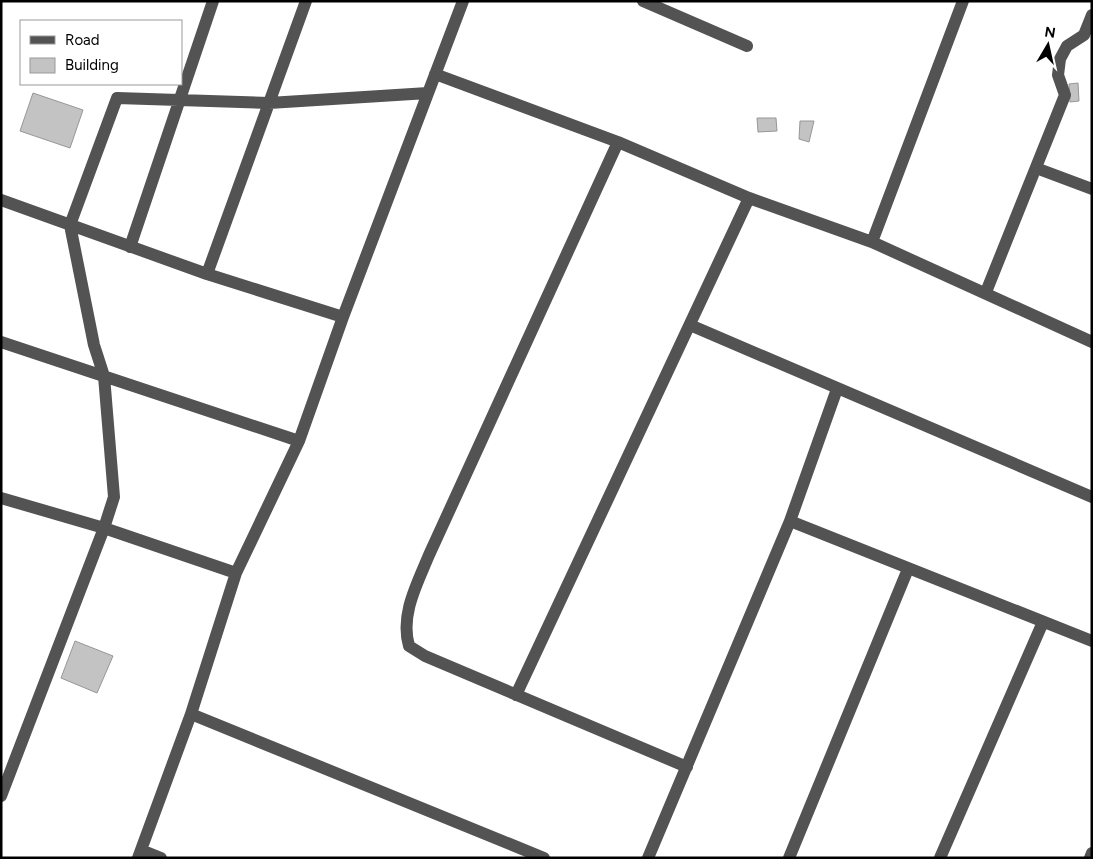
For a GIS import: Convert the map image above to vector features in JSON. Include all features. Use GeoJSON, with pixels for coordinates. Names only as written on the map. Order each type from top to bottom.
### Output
{"type":"FeatureCollection","features":[{"type":"Feature","properties":{"kind":"street"},"geometry":{"type":"LineString","coordinates":[[130,247],[213,1]]}},
{"type":"Feature","properties":{"kind":"street"},"geometry":{"type":"LineString","coordinates":[[207,274],[306,1]]}},
{"type":"Feature","properties":{"kind":"street"},"geometry":{"type":"LineString","coordinates":[[162,858],[139,854],[191,714],[236,573],[299,441],[343,317],[464,1]]}},
{"type":"Feature","properties":{"kind":"street"},"geometry":{"type":"LineString","coordinates":[[643,1],[747,46]]}},
{"type":"Feature","properties":{"kind":"street"},"geometry":{"type":"LineString","coordinates":[[872,242],[963,1]]}},
{"type":"Feature","properties":{"kind":"street"},"geometry":{"type":"LineString","coordinates":[[986,292],[1065,95],[1058,75],[1060,59],[1067,46],[1084,35],[1092,15]]}},
{"type":"Feature","properties":{"kind":"street"},"geometry":{"type":"LineString","coordinates":[[436,74],[618,142],[749,198],[872,242],[986,292],[1092,342]]}},
{"type":"Feature","properties":{"kind":"street"},"geometry":{"type":"LineString","coordinates":[[1,796],[104,528],[114,497],[104,376],[94,345],[70,225],[117,98],[269,102],[428,93]]}},
{"type":"Feature","properties":{"kind":"street"},"geometry":{"type":"LineString","coordinates":[[618,142],[428,555],[412,595],[406,634],[409,646],[425,656],[687,767]]}},
{"type":"Feature","properties":{"kind":"street"},"geometry":{"type":"LineString","coordinates":[[1036,168],[1092,189]]}},
{"type":"Feature","properties":{"kind":"street"},"geometry":{"type":"LineString","coordinates":[[516,695],[749,198]]}},
{"type":"Feature","properties":{"kind":"street"},"geometry":{"type":"LineString","coordinates":[[1,200],[207,274],[343,317]]}},
{"type":"Feature","properties":{"kind":"street"},"geometry":{"type":"LineString","coordinates":[[690,325],[1092,497]]}},
{"type":"Feature","properties":{"kind":"street"},"geometry":{"type":"LineString","coordinates":[[1,342],[299,441]]}},
{"type":"Feature","properties":{"kind":"street"},"geometry":{"type":"LineString","coordinates":[[648,858],[790,521],[837,389]]}},
{"type":"Feature","properties":{"kind":"street"},"geometry":{"type":"LineString","coordinates":[[1,498],[104,528],[236,573]]}},
{"type":"Feature","properties":{"kind":"street"},"geometry":{"type":"LineString","coordinates":[[790,521],[1092,641]]}},
{"type":"Feature","properties":{"kind":"street"},"geometry":{"type":"LineString","coordinates":[[789,858],[908,569]]}},
{"type":"Feature","properties":{"kind":"street"},"geometry":{"type":"LineString","coordinates":[[940,858],[1043,622]]}},
{"type":"Feature","properties":{"kind":"street"},"geometry":{"type":"LineString","coordinates":[[191,714],[544,858]]}},
{"type":"Feature","properties":{"kind":"street"},"geometry":{"type":"LineString","coordinates":[[1090,858],[1092,854]]}},
{"type":"Feature","properties":{"kind":"building"},"geometry":{"type":"Polygon","coordinates":[[[1078,83],[1079,101],[1070,102],[1069,84],[1078,83]]]}},
{"type":"Feature","properties":{"kind":"building"},"geometry":{"type":"Polygon","coordinates":[[[33,93],[83,110],[70,148],[20,131],[33,93]]]}},
{"type":"Feature","properties":{"kind":"building"},"geometry":{"type":"Polygon","coordinates":[[[757,118],[776,118],[777,131],[758,132],[757,118]]]}},
{"type":"Feature","properties":{"kind":"building"},"geometry":{"type":"Polygon","coordinates":[[[800,121],[814,121],[809,142],[799,139],[800,121]]]}},
{"type":"Feature","properties":{"kind":"building"},"geometry":{"type":"Polygon","coordinates":[[[75,641],[113,656],[97,693],[61,678],[75,641]]]}}]}
